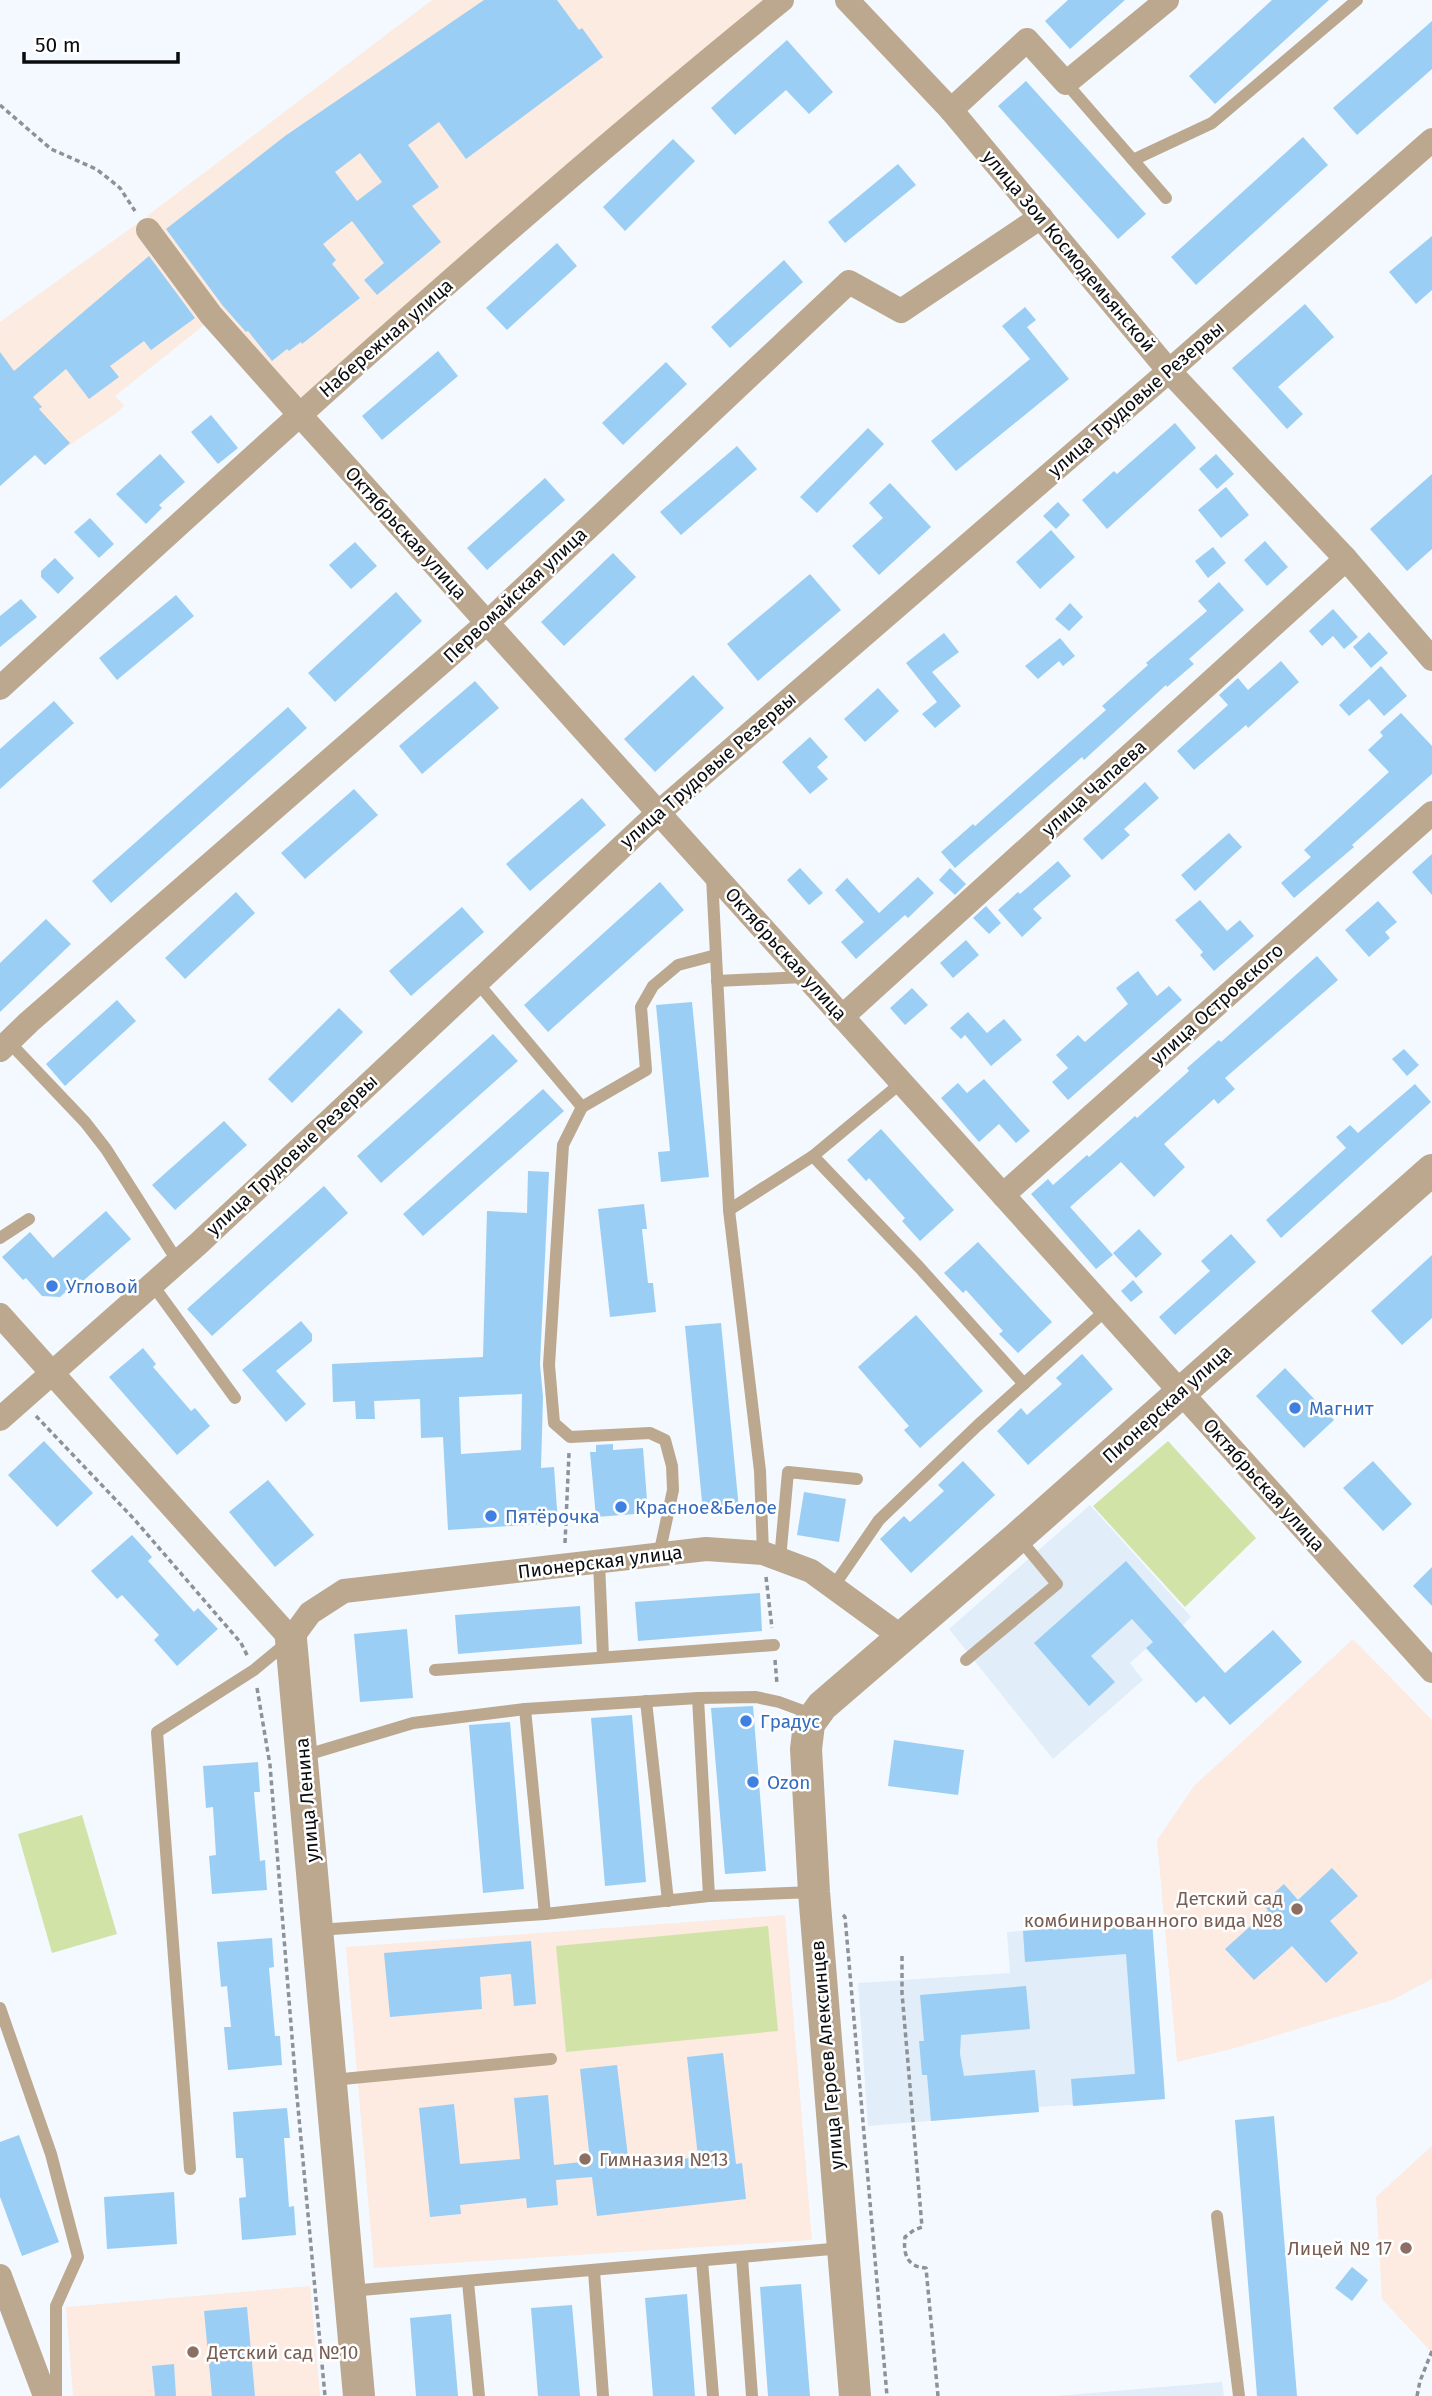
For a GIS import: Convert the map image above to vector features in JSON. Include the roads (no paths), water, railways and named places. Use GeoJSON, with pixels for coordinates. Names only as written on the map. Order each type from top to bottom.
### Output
{"type":"FeatureCollection","features":[{"type":"Feature","properties":{"kind":"street","name":"Набережная улица"},"geometry":{"type":"LineString","coordinates":[[0,688],[299,414],[679,83],[782,0]]}},
{"type":"Feature","properties":{"kind":"street"},"geometry":{"type":"LineString","coordinates":[[951,110],[1027,40],[1066,83],[1167,0]]}},
{"type":"Feature","properties":{"kind":"street","name":"улица Зои Космодемьянской"},"geometry":{"type":"LineString","coordinates":[[850,1],[951,110],[1169,371],[1346,559],[1432,659]]}},
{"type":"Feature","properties":{"kind":"street","name":"улица Трудовые Резервы"},"geometry":{"type":"LineString","coordinates":[[0,1419],[178,1262],[658,813],[1432,140]]}},
{"type":"Feature","properties":{"kind":"street","name":"Первомайская улица"},"geometry":{"type":"LineString","coordinates":[[5,1046],[487,623],[849,282],[901,311],[1041,217]]}},
{"type":"Feature","properties":{"kind":"street","name":"Октябрьская улица"},"geometry":{"type":"LineString","coordinates":[[148,230],[211,315],[299,414],[1432,1671]]}},
{"type":"Feature","properties":{"kind":"street","name":"улица Чапаева"},"geometry":{"type":"LineString","coordinates":[[842,1017],[1346,559]]}},
{"type":"Feature","properties":{"kind":"street","name":"улица Островского"},"geometry":{"type":"LineString","coordinates":[[1003,1195],[1432,813]]}},
{"type":"Feature","properties":{"kind":"street","name":"Пионерская улица"},"geometry":{"type":"LineString","coordinates":[[814,1715],[1432,1170]]}},
{"type":"Feature","properties":{"kind":"street"},"geometry":{"type":"LineString","coordinates":[[0,1315],[291,1639]]}},
{"type":"Feature","properties":{"kind":"street","name":"Пионерская улица"},"geometry":{"type":"LineString","coordinates":[[291,1639],[310,1613],[344,1591],[706,1549],[771,1556],[811,1571],[903,1638]]}},
{"type":"Feature","properties":{"kind":"street","name":"улица Ленина"},"geometry":{"type":"LineString","coordinates":[[291,1639],[359,2396]]}},
{"type":"Feature","properties":{"kind":"street","name":"улица Героев Алексинцев"},"geometry":{"type":"LineString","coordinates":[[814,1715],[808,1724],[806,1749],[815,1902],[855,2396]]}},
{"type":"Feature","properties":{"kind":"street"},"geometry":{"type":"LineString","coordinates":[[0,2276],[45,2396]]}},
{"type":"Feature","properties":{"kind":"lane"},"geometry":{"type":"LineString","coordinates":[[1133,160],[1212,123],[1357,0]]}},
{"type":"Feature","properties":{"kind":"lane"},"geometry":{"type":"LineString","coordinates":[[1066,83],[1166,198]]}},
{"type":"Feature","properties":{"kind":"lane"},"geometry":{"type":"LineString","coordinates":[[712,873],[729,1210],[771,1556]]}},
{"type":"Feature","properties":{"kind":"lane"},"geometry":{"type":"LineString","coordinates":[[659,1555],[673,1490],[672,1466],[665,1440],[650,1433],[570,1437],[554,1423],[549,1365],[563,1145],[582,1107],[646,1070],[641,1007],[653,986],[678,965],[716,955]]}},
{"type":"Feature","properties":{"kind":"lane"},"geometry":{"type":"LineString","coordinates":[[717,981],[806,977]]}},
{"type":"Feature","properties":{"kind":"lane"},"geometry":{"type":"LineString","coordinates":[[476,981],[582,1107]]}},
{"type":"Feature","properties":{"kind":"lane"},"geometry":{"type":"LineString","coordinates":[[5,1046],[85,1122],[106,1149],[178,1262]]}},
{"type":"Feature","properties":{"kind":"lane"},"geometry":{"type":"LineString","coordinates":[[729,1210],[813,1156],[901,1083]]}},
{"type":"Feature","properties":{"kind":"lane"},"geometry":{"type":"LineString","coordinates":[[813,1156],[919,1267],[1024,1384]]}},
{"type":"Feature","properties":{"kind":"lane"},"geometry":{"type":"LineString","coordinates":[[0,1238],[29,1219]]}},
{"type":"Feature","properties":{"kind":"lane"},"geometry":{"type":"LineString","coordinates":[[152,1284],[234,1398]]}},
{"type":"Feature","properties":{"kind":"lane"},"geometry":{"type":"LineString","coordinates":[[834,1587],[879,1520],[1106,1310]]}},
{"type":"Feature","properties":{"kind":"lane"},"geometry":{"type":"LineString","coordinates":[[771,1556],[788,1472],[857,1479]]}},
{"type":"Feature","properties":{"kind":"lane"},"geometry":{"type":"LineString","coordinates":[[966,1661],[1057,1584],[1018,1537]]}},
{"type":"Feature","properties":{"kind":"lane"},"geometry":{"type":"LineString","coordinates":[[599,1562],[603,1657]]}},
{"type":"Feature","properties":{"kind":"lane"},"geometry":{"type":"LineString","coordinates":[[190,2169],[157,1732],[254,1670],[291,1639]]}},
{"type":"Feature","properties":{"kind":"lane"},"geometry":{"type":"LineString","coordinates":[[435,1670],[774,1644]]}},
{"type":"Feature","properties":{"kind":"lane"},"geometry":{"type":"LineString","coordinates":[[303,1756],[413,1723],[525,1709],[756,1697],[814,1715]]}},
{"type":"Feature","properties":{"kind":"lane"},"geometry":{"type":"LineString","coordinates":[[698,1698],[709,1896]]}},
{"type":"Feature","properties":{"kind":"lane"},"geometry":{"type":"LineString","coordinates":[[646,1701],[668,1901]]}},
{"type":"Feature","properties":{"kind":"lane"},"geometry":{"type":"LineString","coordinates":[[525,1709],[545,1914]]}},
{"type":"Feature","properties":{"kind":"lane"},"geometry":{"type":"LineString","coordinates":[[318,1930],[545,1914],[709,1896],[815,1902]]}},
{"type":"Feature","properties":{"kind":"lane"},"geometry":{"type":"LineString","coordinates":[[0,2008],[51,2154],[78,2257],[56,2306],[56,2396]]}},
{"type":"Feature","properties":{"kind":"lane"},"geometry":{"type":"LineString","coordinates":[[331,2080],[551,2059]]}},
{"type":"Feature","properties":{"kind":"lane"},"geometry":{"type":"LineString","coordinates":[[1217,2216],[1239,2396]]}},
{"type":"Feature","properties":{"kind":"lane"},"geometry":{"type":"LineString","coordinates":[[350,2291],[843,2248]]}},
{"type":"Feature","properties":{"kind":"lane"},"geometry":{"type":"LineString","coordinates":[[742,2258],[752,2396]]}},
{"type":"Feature","properties":{"kind":"lane"},"geometry":{"type":"LineString","coordinates":[[702,2262],[713,2396]]}},
{"type":"Feature","properties":{"kind":"lane"},"geometry":{"type":"LineString","coordinates":[[594,2271],[603,2396]]}},
{"type":"Feature","properties":{"kind":"lane"},"geometry":{"type":"LineString","coordinates":[[468,2282],[479,2396]]}},
{"type":"Feature","properties":{"kind":"place","name":"Угловой"},"geometry":{"type":"Point","coordinates":[52,1286]}},
{"type":"Feature","properties":{"kind":"place","name":"Магнит"},"geometry":{"type":"Point","coordinates":[1295,1408]}},
{"type":"Feature","properties":{"kind":"place","name":"Красное&Белое"},"geometry":{"type":"Point","coordinates":[621,1507]}},
{"type":"Feature","properties":{"kind":"place","name":"Пятёрочка"},"geometry":{"type":"Point","coordinates":[491,1516]}},
{"type":"Feature","properties":{"kind":"place","name":"Градус"},"geometry":{"type":"Point","coordinates":[746,1721]}},
{"type":"Feature","properties":{"kind":"place","name":"Ozon"},"geometry":{"type":"Point","coordinates":[753,1782]}},
{"type":"Feature","properties":{"kind":"place","name":"Детский сад комбинированного вида №8"},"geometry":{"type":"Point","coordinates":[1297,1909]}},
{"type":"Feature","properties":{"kind":"place","name":"Гимназия №13"},"geometry":{"type":"Point","coordinates":[585,2159]}},
{"type":"Feature","properties":{"kind":"place","name":"Лицей № 17"},"geometry":{"type":"Point","coordinates":[1406,2248]}},
{"type":"Feature","properties":{"kind":"place","name":"Детский сад №10"},"geometry":{"type":"Point","coordinates":[193,2352]}}]}
